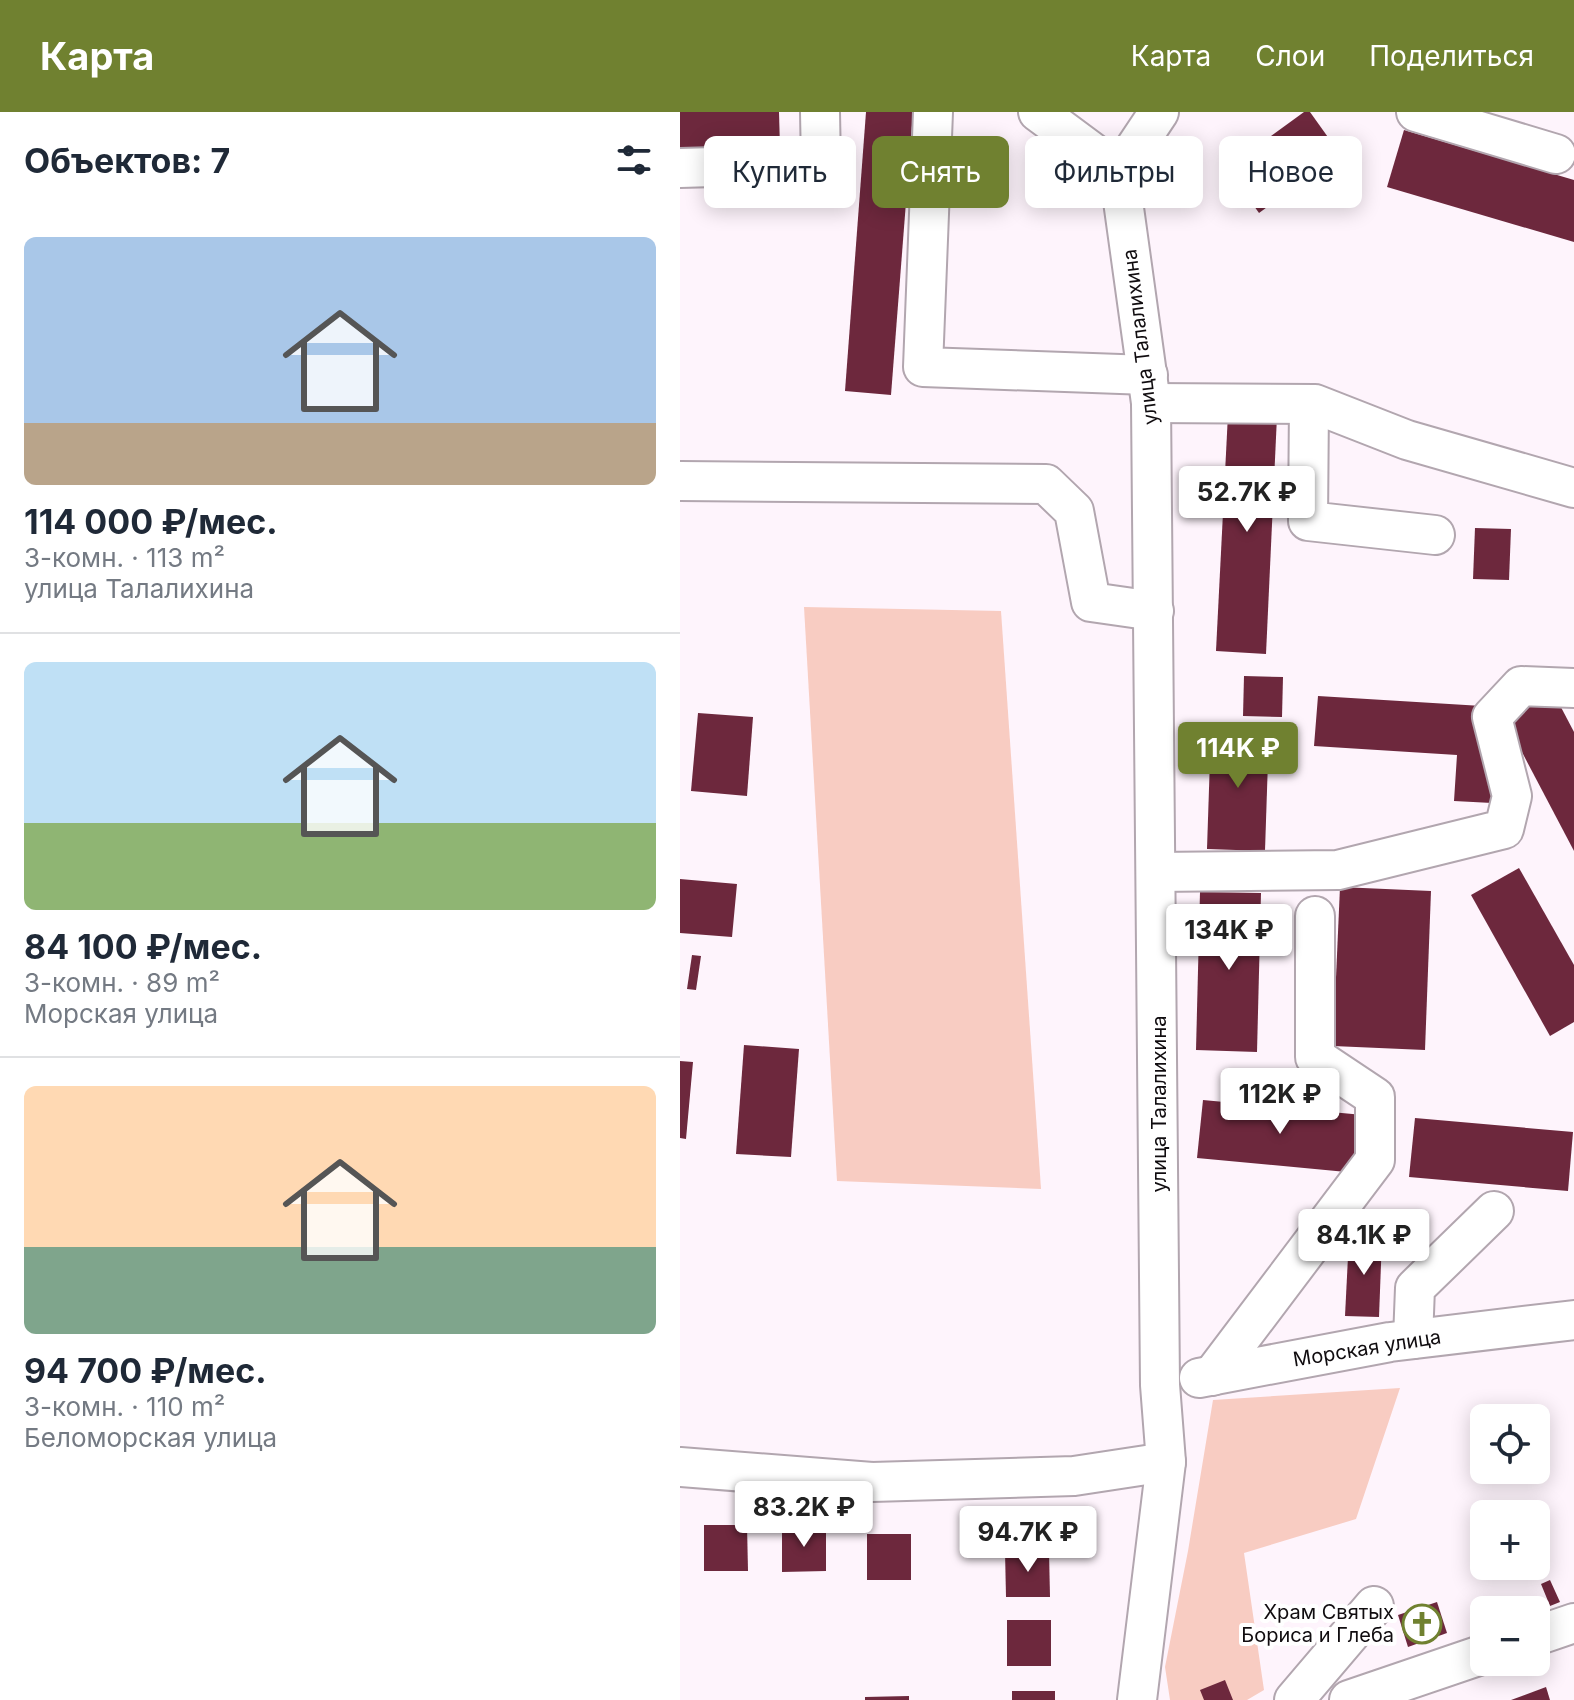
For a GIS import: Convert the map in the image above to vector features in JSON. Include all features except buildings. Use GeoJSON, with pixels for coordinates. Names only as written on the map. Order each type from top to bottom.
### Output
{"type":"FeatureCollection","features":[{"type":"Feature","properties":{"kind":"street"},"geometry":{"type":"LineString","coordinates":[[680,168],[821,164],[820,112]]}},
{"type":"Feature","properties":{"kind":"street"},"geometry":{"type":"LineString","coordinates":[[933,112],[923,367],[1315,404],[1407,440],[1574,488]]}},
{"type":"Feature","properties":{"kind":"street"},"geometry":{"type":"LineString","coordinates":[[1038,112],[1070,136]]}},
{"type":"Feature","properties":{"kind":"street"},"geometry":{"type":"LineString","coordinates":[[1143,136],[1159,112]]}},
{"type":"Feature","properties":{"kind":"street"},"geometry":{"type":"LineString","coordinates":[[1416,112],[1556,154]]}},
{"type":"Feature","properties":{"kind":"street","name":"улица Талалихина"},"geometry":{"type":"LineString","coordinates":[[1124,208],[1150,389],[1160,1385],[1166,1462],[1137,1700]]}},
{"type":"Feature","properties":{"kind":"street"},"geometry":{"type":"LineString","coordinates":[[1309,404],[1308,521],[1435,535]]}},
{"type":"Feature","properties":{"kind":"street"},"geometry":{"type":"LineString","coordinates":[[680,481],[1046,484],[1074,511],[1091,602],[1154,611]]}},
{"type":"Feature","properties":{"kind":"street"},"geometry":{"type":"LineString","coordinates":[[1156,872],[1338,870],[1504,829],[1512,796],[1492,717],[1521,686],[1574,688]]}},
{"type":"Feature","properties":{"kind":"street"},"geometry":{"type":"LineString","coordinates":[[1212,1376],[1375,1160],[1375,1097],[1315,1057],[1315,916]]}},
{"type":"Feature","properties":{"kind":"street"},"geometry":{"type":"LineString","coordinates":[[1413,1339],[1415,1288],[1494,1211]]}},
{"type":"Feature","properties":{"kind":"street","name":"Морская улица"},"geometry":{"type":"LineString","coordinates":[[1160,1385],[1413,1339],[1574,1320]]}},
{"type":"Feature","properties":{"kind":"street"},"geometry":{"type":"LineString","coordinates":[[680,1467],[872,1482],[1074,1476],[1166,1462]]}},
{"type":"Feature","properties":{"kind":"street"},"geometry":{"type":"LineString","coordinates":[[1294,1700],[1374,1606]]}},
{"type":"Feature","properties":{"kind":"street"},"geometry":{"type":"LineString","coordinates":[[1550,1631],[1574,1623]]}},
{"type":"Feature","properties":{"kind":"street"},"geometry":{"type":"LineString","coordinates":[[1349,1700],[1470,1659]]}},
{"type":"Feature","properties":{"kind":"shaded area"},"geometry":{"type":"Polygon","coordinates":[[[804,607],[1001,611],[1041,1189],[837,1181],[804,607]]]}},
{"type":"Feature","properties":{"kind":"shaded area"},"geometry":{"type":"Polygon","coordinates":[[[1400,1388],[1356,1519],[1244,1553],[1264,1690],[1247,1700],[1170,1700],[1165,1667],[1213,1400],[1400,1388]]]}},
{"type":"Feature","properties":{"kind":"place","name":"Храм Святых Бориса и Глеба"},"geometry":{"type":"Point","coordinates":[1422,1624]}}]}
